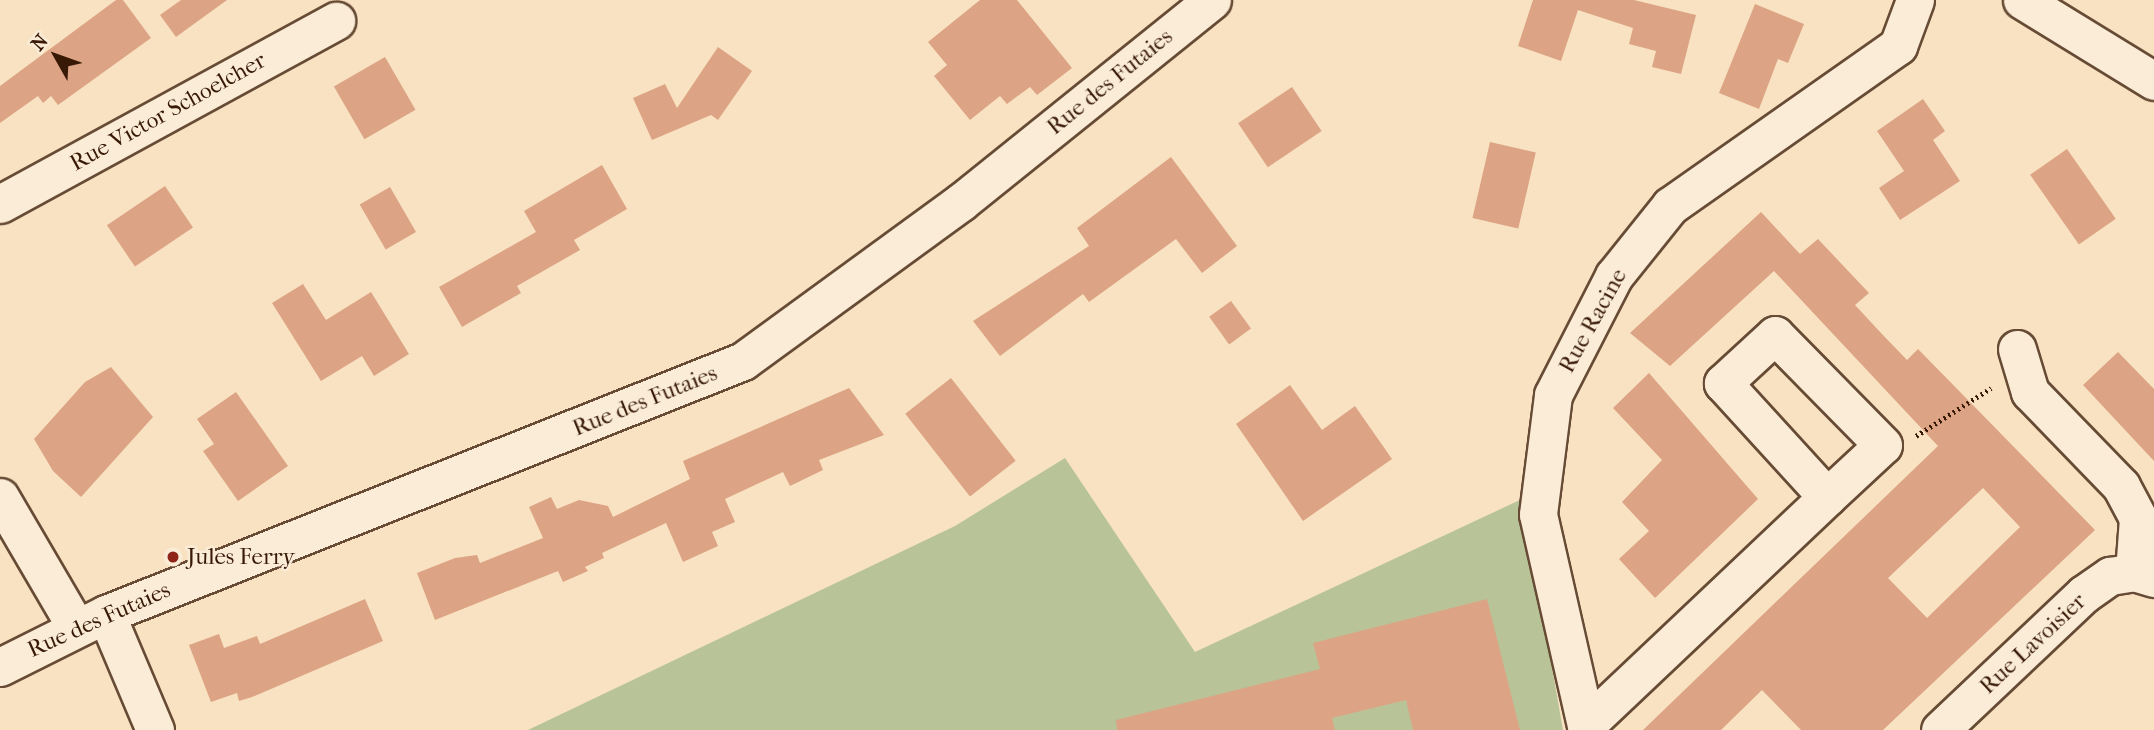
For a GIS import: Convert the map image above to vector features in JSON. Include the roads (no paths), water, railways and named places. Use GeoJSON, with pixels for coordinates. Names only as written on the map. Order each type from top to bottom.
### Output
{"type":"FeatureCollection","features":[{"type":"Feature","properties":{"kind":"street","name":"Rue des Futaies"},"geometry":{"type":"LineString","coordinates":[[0,667],[91,621],[743,362],[961,202],[1212,0]]}},
{"type":"Feature","properties":{"kind":"street","name":"Rue Racine"},"geometry":{"type":"LineString","coordinates":[[1586,728],[1538,514],[1553,395],[1614,276],[1670,206],[1898,46],[1915,0]]}},
{"type":"Feature","properties":{"kind":"street"},"geometry":{"type":"LineString","coordinates":[[2022,0],[2154,81]]}},
{"type":"Feature","properties":{"kind":"street","name":"Rue Victor Schoelcher"},"geometry":{"type":"LineString","coordinates":[[0,204],[336,21]]}},
{"type":"Feature","properties":{"kind":"street"},"geometry":{"type":"LineString","coordinates":[[1586,728],[1882,445],[1775,335],[1723,383],[1827,497]]}},
{"type":"Feature","properties":{"kind":"street"},"geometry":{"type":"LineString","coordinates":[[2020,358],[2030,393],[2120,486],[2138,518],[2144,575]]}},
{"type":"Feature","properties":{"kind":"street"},"geometry":{"type":"LineString","coordinates":[[0,497],[91,621],[155,730]]}},
{"type":"Feature","properties":{"kind":"street","name":"Rue Lavoisier"},"geometry":{"type":"LineString","coordinates":[[1940,730],[2084,594],[2110,576],[2144,575]]}},
{"type":"Feature","properties":{"kind":"place","name":"Jules Ferry"},"geometry":{"type":"Point","coordinates":[173,557]}}]}
